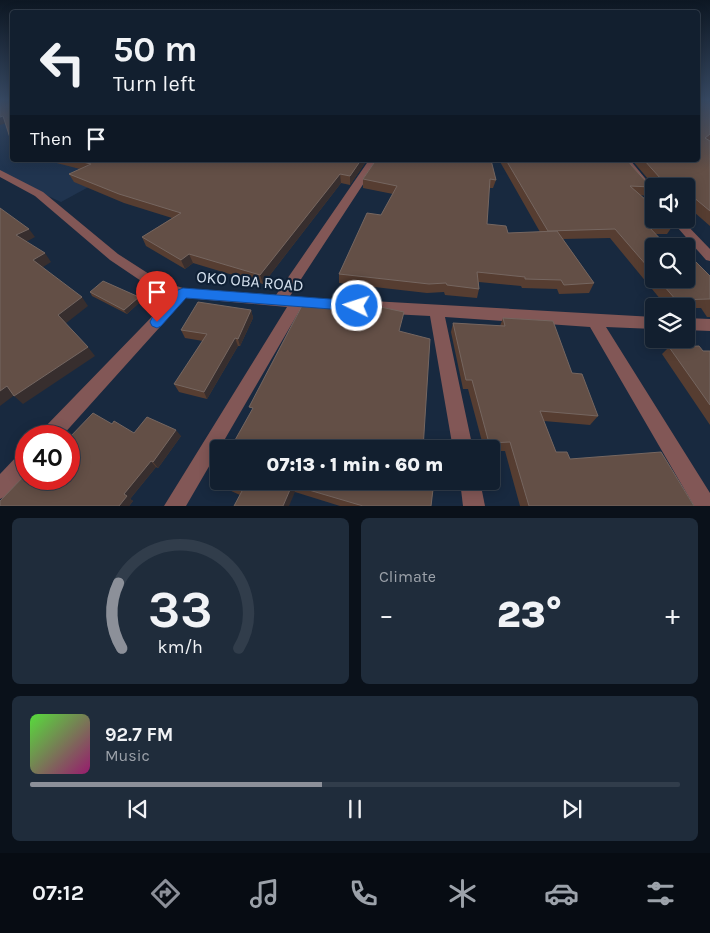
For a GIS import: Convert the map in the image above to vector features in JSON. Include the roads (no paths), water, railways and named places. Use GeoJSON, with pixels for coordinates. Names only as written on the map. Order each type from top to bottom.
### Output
{"type":"FeatureCollection","features":[{"type":"Feature","properties":{"kind":"street"},"geometry":{"type":"LineString","coordinates":[[174,506],[289,301],[373,162]]}},
{"type":"Feature","properties":{"kind":"street"},"geometry":{"type":"LineString","coordinates":[[626,162],[645,185]]}},
{"type":"Feature","properties":{"kind":"street","name":"OKO OBA ROAD"},"geometry":{"type":"LineString","coordinates":[[0,173],[39,194],[114,257],[155,284],[183,293],[337,305]]}},
{"type":"Feature","properties":{"kind":"street"},"geometry":{"type":"LineString","coordinates":[[683,228],[710,257]]}},
{"type":"Feature","properties":{"kind":"street"},"geometry":{"type":"LineString","coordinates":[[60,425],[183,293]]}},
{"type":"Feature","properties":{"kind":"street"},"geometry":{"type":"LineString","coordinates":[[357,306],[645,323]]}},
{"type":"Feature","properties":{"kind":"street"},"geometry":{"type":"LineString","coordinates":[[437,312],[461,440]]}},
{"type":"Feature","properties":{"kind":"street"},"geometry":{"type":"LineString","coordinates":[[594,321],[706,506]]}},
{"type":"Feature","properties":{"kind":"street"},"geometry":{"type":"LineString","coordinates":[[695,324],[710,325]]}},
{"type":"Feature","properties":{"kind":"street"},"geometry":{"type":"LineString","coordinates":[[0,489],[15,473]]}},
{"type":"Feature","properties":{"kind":"street"},"geometry":{"type":"LineString","coordinates":[[471,490],[474,506]]}}]}
